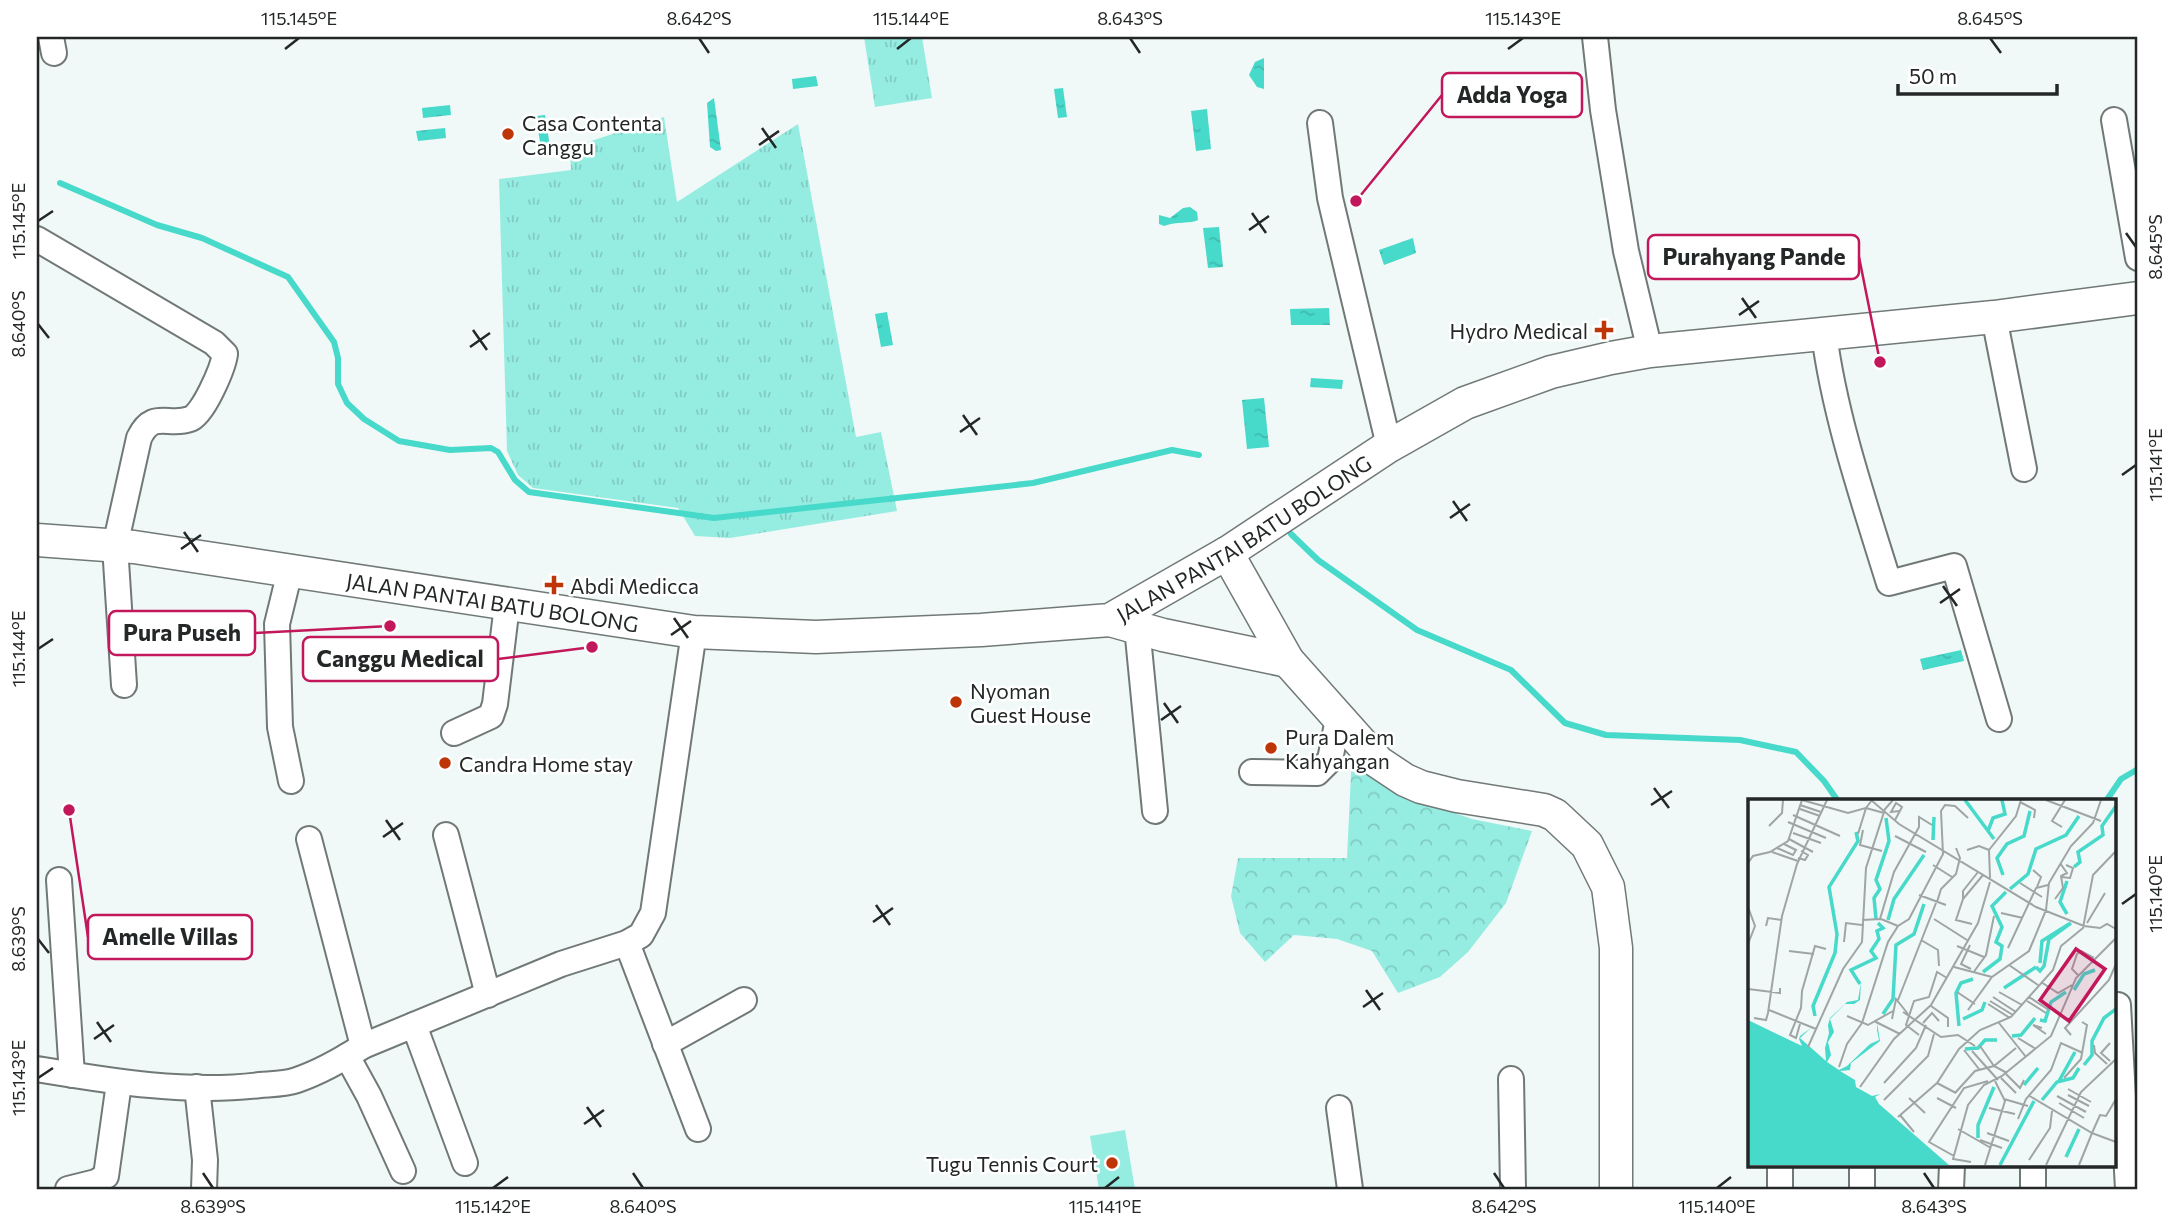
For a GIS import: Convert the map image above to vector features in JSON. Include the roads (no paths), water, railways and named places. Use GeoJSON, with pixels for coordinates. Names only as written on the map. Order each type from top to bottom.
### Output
{"type":"FeatureCollection","features":[{"type":"Feature","properties":{"kind":"street"},"geometry":{"type":"LineString","coordinates":[[1595,37],[1603,110],[1626,251],[1650,351]]}},
{"type":"Feature","properties":{"kind":"street"},"geometry":{"type":"LineString","coordinates":[[2114,120],[2138,258]]}},
{"type":"Feature","properties":{"kind":"street"},"geometry":{"type":"LineString","coordinates":[[1320,123],[1330,198],[1389,446]]}},
{"type":"Feature","properties":{"kind":"street"},"geometry":{"type":"LineString","coordinates":[[37,239],[214,343],[225,354],[201,412],[188,420],[162,419],[143,428],[139,438],[115,546],[124,685]]}},
{"type":"Feature","properties":{"kind":"street","name":"JALAN PANTAI BATU BOLONG"},"geometry":{"type":"LineString","coordinates":[[37,540],[115,546],[694,632],[816,637],[1123,623],[1389,446],[1465,403],[1551,372],[1650,351],[2138,301]]}},
{"type":"Feature","properties":{"kind":"street"},"geometry":{"type":"LineString","coordinates":[[1994,317],[2024,470]]}},
{"type":"Feature","properties":{"kind":"street"},"geometry":{"type":"LineString","coordinates":[[1824,334],[1858,479],[1889,583],[1954,566],[1998,719]]}},
{"type":"Feature","properties":{"kind":"street"},"geometry":{"type":"LineString","coordinates":[[1227,553],[1288,660],[1378,762],[1421,787],[1457,796],[1531,807],[1555,815],[1587,845],[1608,887],[1616,948],[1616,1189]]}},
{"type":"Feature","properties":{"kind":"street"},"geometry":{"type":"LineString","coordinates":[[290,571],[277,624],[281,727],[291,781]]}},
{"type":"Feature","properties":{"kind":"street"},"geometry":{"type":"LineString","coordinates":[[454,733],[491,716],[495,704],[507,605]]}},
{"type":"Feature","properties":{"kind":"street"},"geometry":{"type":"LineString","coordinates":[[1155,811],[1123,623],[1163,635],[1288,660]]}},
{"type":"Feature","properties":{"kind":"street"},"geometry":{"type":"LineString","coordinates":[[37,1069],[119,1083],[197,1087],[224,1088],[295,1081],[414,1025],[561,964],[627,943],[640,936],[653,913],[694,632]]}},
{"type":"Feature","properties":{"kind":"street"},"geometry":{"type":"LineString","coordinates":[[1252,772],[1317,773],[1330,760],[1338,719]]}},
{"type":"Feature","properties":{"kind":"street"},"geometry":{"type":"LineString","coordinates":[[446,835],[488,995]]}},
{"type":"Feature","properties":{"kind":"street"},"geometry":{"type":"LineString","coordinates":[[309,839],[355,1051],[369,1096],[403,1171]]}},
{"type":"Feature","properties":{"kind":"street"},"geometry":{"type":"LineString","coordinates":[[59,880],[72,1075]]}},
{"type":"Feature","properties":{"kind":"street"},"geometry":{"type":"LineString","coordinates":[[627,943],[698,1129]]}},
{"type":"Feature","properties":{"kind":"street"},"geometry":{"type":"LineString","coordinates":[[665,1044],[744,1000]]}},
{"type":"Feature","properties":{"kind":"street"},"geometry":{"type":"LineString","coordinates":[[2118,1005],[2128,1189]]}},
{"type":"Feature","properties":{"kind":"street"},"geometry":{"type":"LineString","coordinates":[[414,1025],[465,1163]]}},
{"type":"Feature","properties":{"kind":"street"},"geometry":{"type":"LineString","coordinates":[[1511,1079],[1513,1189]]}},
{"type":"Feature","properties":{"kind":"street"},"geometry":{"type":"LineString","coordinates":[[68,1189],[96,1182],[106,1175],[119,1083]]}},
{"type":"Feature","properties":{"kind":"street"},"geometry":{"type":"LineString","coordinates":[[197,1087],[205,1160],[204,1189]]}},
{"type":"Feature","properties":{"kind":"street"},"geometry":{"type":"LineString","coordinates":[[1339,1108],[1350,1189]]}},
{"type":"Feature","properties":{"kind":"street"},"geometry":{"type":"LineString","coordinates":[[1780,1166],[1780,1189]]}},
{"type":"Feature","properties":{"kind":"street"},"geometry":{"type":"LineString","coordinates":[[1861,1166],[1862,1189]]}},
{"type":"Feature","properties":{"kind":"street"},"geometry":{"type":"LineString","coordinates":[[1951,1189],[1952,1166]]}},
{"type":"Feature","properties":{"kind":"street"},"geometry":{"type":"LineString","coordinates":[[2033,1166],[2033,1189]]}},
{"type":"Feature","properties":{"kind":"water"},"geometry":{"type":"Polygon","coordinates":[[[1264,58],[1264,89],[1257,87],[1249,75],[1255,62],[1264,58]]]}},
{"type":"Feature","properties":{"kind":"water"},"geometry":{"type":"Polygon","coordinates":[[[816,76],[818,86],[793,89],[792,79],[816,76]]]}},
{"type":"Feature","properties":{"kind":"water"},"geometry":{"type":"Polygon","coordinates":[[[1063,88],[1067,117],[1058,118],[1054,89],[1063,88]]]}},
{"type":"Feature","properties":{"kind":"water"},"geometry":{"type":"Polygon","coordinates":[[[714,98],[721,150],[716,151],[710,147],[707,103],[714,98]]]}},
{"type":"Feature","properties":{"kind":"water"},"geometry":{"type":"Polygon","coordinates":[[[450,105],[451,115],[423,118],[422,108],[450,105]]]}},
{"type":"Feature","properties":{"kind":"water"},"geometry":{"type":"Polygon","coordinates":[[[1207,109],[1211,149],[1196,151],[1191,111],[1207,109]]]}},
{"type":"Feature","properties":{"kind":"water"},"geometry":{"type":"Polygon","coordinates":[[[545,115],[551,153],[542,155],[536,116],[545,115]]]}},
{"type":"Feature","properties":{"kind":"water"},"geometry":{"type":"Polygon","coordinates":[[[445,128],[446,138],[418,141],[416,131],[445,128]]]}},
{"type":"Feature","properties":{"kind":"water"},"geometry":{"type":"Polygon","coordinates":[[[1190,207],[1197,212],[1198,220],[1164,226],[1159,224],[1159,215],[1170,218],[1183,208],[1190,207]]]}},
{"type":"Feature","properties":{"kind":"water"},"geometry":{"type":"Polygon","coordinates":[[[1219,227],[1223,267],[1208,268],[1203,228],[1219,227]]]}},
{"type":"Feature","properties":{"kind":"water"},"geometry":{"type":"Polygon","coordinates":[[[1413,238],[1416,253],[1384,265],[1379,250],[1413,238]]]}},
{"type":"Feature","properties":{"kind":"water"},"geometry":{"type":"Polygon","coordinates":[[[1329,308],[1330,325],[1291,325],[1290,309],[1329,308]]]}},
{"type":"Feature","properties":{"kind":"water"},"geometry":{"type":"Polygon","coordinates":[[[887,312],[893,345],[881,347],[875,314],[887,312]]]}},
{"type":"Feature","properties":{"kind":"water"},"geometry":{"type":"Polygon","coordinates":[[[1311,378],[1343,380],[1342,389],[1310,387],[1311,378]]]}},
{"type":"Feature","properties":{"kind":"water"},"geometry":{"type":"Polygon","coordinates":[[[1264,398],[1269,447],[1247,449],[1242,400],[1264,398]]]}},
{"type":"Feature","properties":{"kind":"water"},"geometry":{"type":"Polygon","coordinates":[[[1961,650],[1964,661],[1923,670],[1920,659],[1961,650]]]}},
{"type":"Feature","properties":{"kind":"waterway"},"geometry":{"type":"LineString","coordinates":[[60,183],[157,225],[202,238],[288,277],[334,342],[338,358],[338,384],[347,403],[364,419],[399,441],[450,450],[491,448],[498,452],[515,480],[529,492],[714,518],[1033,483],[1172,450],[1199,455]]}},
{"type":"Feature","properties":{"kind":"waterway"},"geometry":{"type":"LineString","coordinates":[[1291,534],[1318,560],[1417,630],[1511,670],[1565,723],[1606,735],[1740,740],[1796,752],[1824,781],[1837,799]]}},
{"type":"Feature","properties":{"kind":"waterway"},"geometry":{"type":"LineString","coordinates":[[2107,799],[2121,779],[2138,769]]}},
{"type":"Feature","properties":{"kind":"place","name":"Casa Contenta Canggu"},"geometry":{"type":"Point","coordinates":[508,134]}},
{"type":"Feature","properties":{"kind":"place","name":"Adda Yoga"},"geometry":{"type":"Point","coordinates":[1356,201]}},
{"type":"Feature","properties":{"kind":"place","name":"Hydro Medical"},"geometry":{"type":"Point","coordinates":[1604,330]}},
{"type":"Feature","properties":{"kind":"place","name":"Purahyang Pande"},"geometry":{"type":"Point","coordinates":[1880,362]}},
{"type":"Feature","properties":{"kind":"place","name":"Abdi Medicca"},"geometry":{"type":"Point","coordinates":[554,585]}},
{"type":"Feature","properties":{"kind":"place","name":"Pura Puseh"},"geometry":{"type":"Point","coordinates":[390,626]}},
{"type":"Feature","properties":{"kind":"place","name":"Canggu Medical"},"geometry":{"type":"Point","coordinates":[592,647]}},
{"type":"Feature","properties":{"kind":"place","name":"Nyoman Guest House"},"geometry":{"type":"Point","coordinates":[956,702]}},
{"type":"Feature","properties":{"kind":"place","name":"Pura Dalem Kahyangan"},"geometry":{"type":"Point","coordinates":[1271,748]}},
{"type":"Feature","properties":{"kind":"place","name":"Candra Home stay"},"geometry":{"type":"Point","coordinates":[445,763]}},
{"type":"Feature","properties":{"kind":"place","name":"Amelle Villas"},"geometry":{"type":"Point","coordinates":[69,810]}},
{"type":"Feature","properties":{"kind":"place","name":"Tugu Tennis Court"},"geometry":{"type":"Point","coordinates":[1112,1163]}}]}
